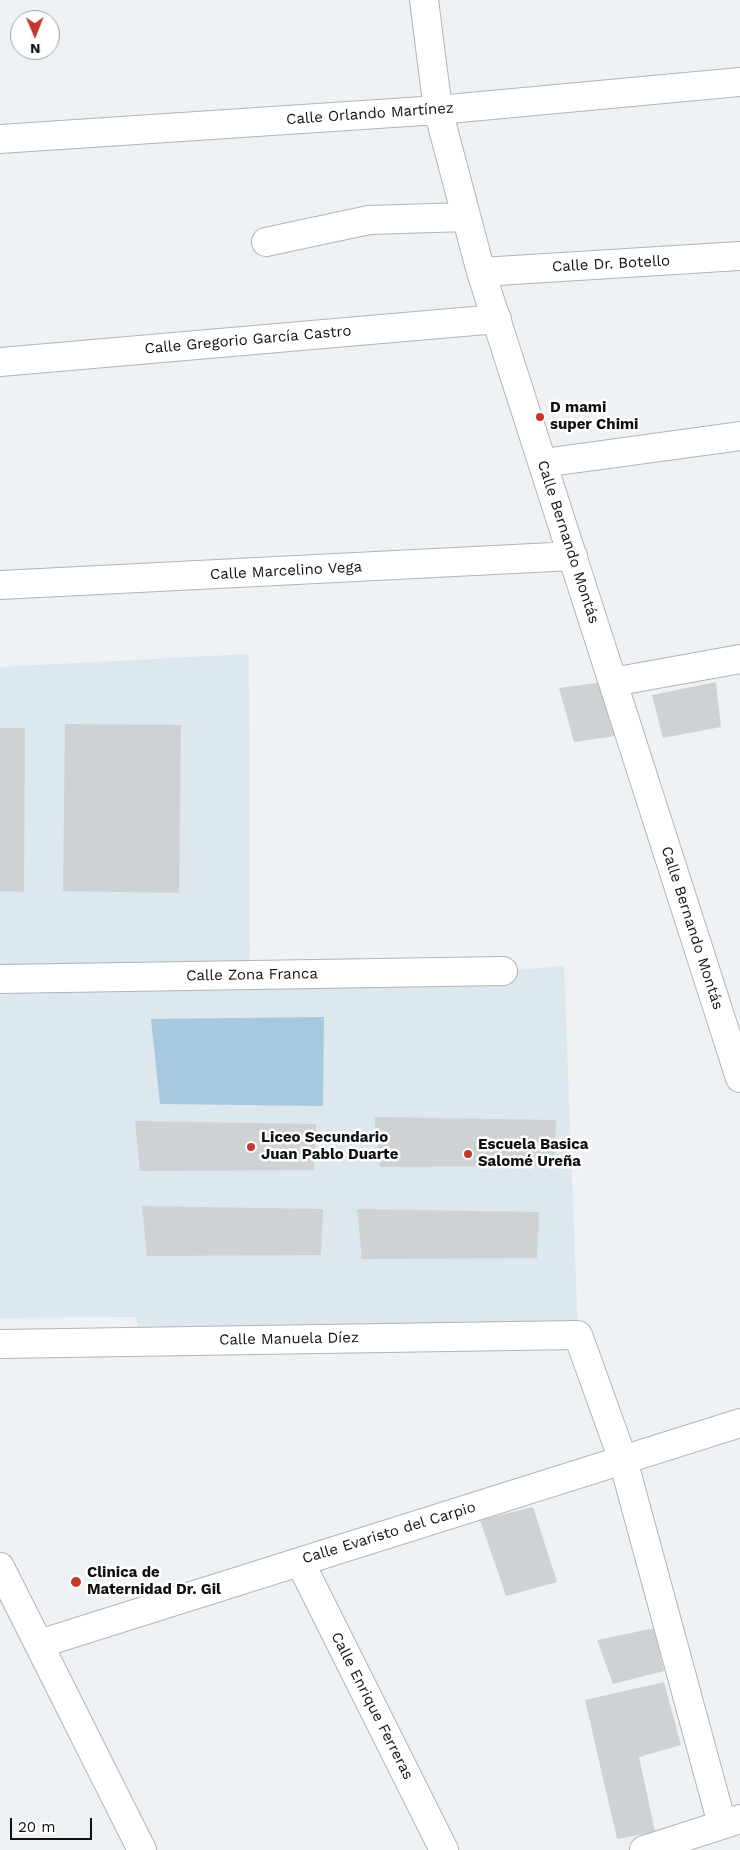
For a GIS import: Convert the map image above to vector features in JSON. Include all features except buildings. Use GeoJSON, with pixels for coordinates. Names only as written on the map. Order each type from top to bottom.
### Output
{"type":"FeatureCollection","features":[{"type":"Feature","properties":{"kind":"street","name":"Calle Bernando Montás"},"geometry":{"type":"LineString","coordinates":[[424,0],[438,110],[482,272],[738,1067]]}},
{"type":"Feature","properties":{"kind":"street","name":"Calle Orlando Martínez"},"geometry":{"type":"LineString","coordinates":[[0,139],[438,110],[740,82]]}},
{"type":"Feature","properties":{"kind":"street"},"geometry":{"type":"LineString","coordinates":[[266,242],[369,220],[466,217]]}},
{"type":"Feature","properties":{"kind":"street","name":"Calle Dr. Botello"},"geometry":{"type":"LineString","coordinates":[[482,272],[740,256]]}},
{"type":"Feature","properties":{"kind":"street","name":"Calle Gregorio García Castro"},"geometry":{"type":"LineString","coordinates":[[0,362],[497,319]]}},
{"type":"Feature","properties":{"kind":"street"},"geometry":{"type":"LineString","coordinates":[[543,463],[740,436]]}},
{"type":"Feature","properties":{"kind":"street","name":"Calle Marcelino Vega"},"geometry":{"type":"LineString","coordinates":[[0,585],[573,556]]}},
{"type":"Feature","properties":{"kind":"street"},"geometry":{"type":"LineString","coordinates":[[613,682],[740,659]]}},
{"type":"Feature","properties":{"kind":"street","name":"Calle Zona Franca"},"geometry":{"type":"LineString","coordinates":[[0,979],[503,972]]}},
{"type":"Feature","properties":{"kind":"street","name":"Calle Manuela Díez"},"geometry":{"type":"LineString","coordinates":[[0,1344],[578,1335],[623,1460]]}},
{"type":"Feature","properties":{"kind":"street","name":"Calle Evaristo del Carpio"},"geometry":{"type":"LineString","coordinates":[[38,1644],[740,1423]]}},
{"type":"Feature","properties":{"kind":"street"},"geometry":{"type":"LineString","coordinates":[[623,1460],[731,1822],[644,1850]]}},
{"type":"Feature","properties":{"kind":"street","name":"Calle Enrique Ferreras"},"geometry":{"type":"LineString","coordinates":[[300,1562],[444,1850]]}},
{"type":"Feature","properties":{"kind":"street"},"geometry":{"type":"LineString","coordinates":[[0,1567],[142,1850]]}},
{"type":"Feature","properties":{"kind":"shaded area"},"geometry":{"type":"Polygon","coordinates":[[[249,654],[250,975],[503,971],[564,966],[578,1335],[141,1342],[136,1317],[0,1318],[0,667],[249,654]]]}},
{"type":"Feature","properties":{"kind":"shaded area"},"geometry":{"type":"Polygon","coordinates":[[[324,1017],[323,1106],[160,1104],[151,1019],[324,1017]]]}},
{"type":"Feature","properties":{"kind":"place","name":"D mami super Chimi"},"geometry":{"type":"Point","coordinates":[540,417]}},
{"type":"Feature","properties":{"kind":"place","name":"Liceo Secundario Juan Pablo Duarte"},"geometry":{"type":"Point","coordinates":[251,1147]}},
{"type":"Feature","properties":{"kind":"place","name":"Escuela Basica Salomé Ureña"},"geometry":{"type":"Point","coordinates":[468,1154]}},
{"type":"Feature","properties":{"kind":"place","name":"Clinica de Maternidad Dr. Gil"},"geometry":{"type":"Point","coordinates":[76,1582]}}]}
